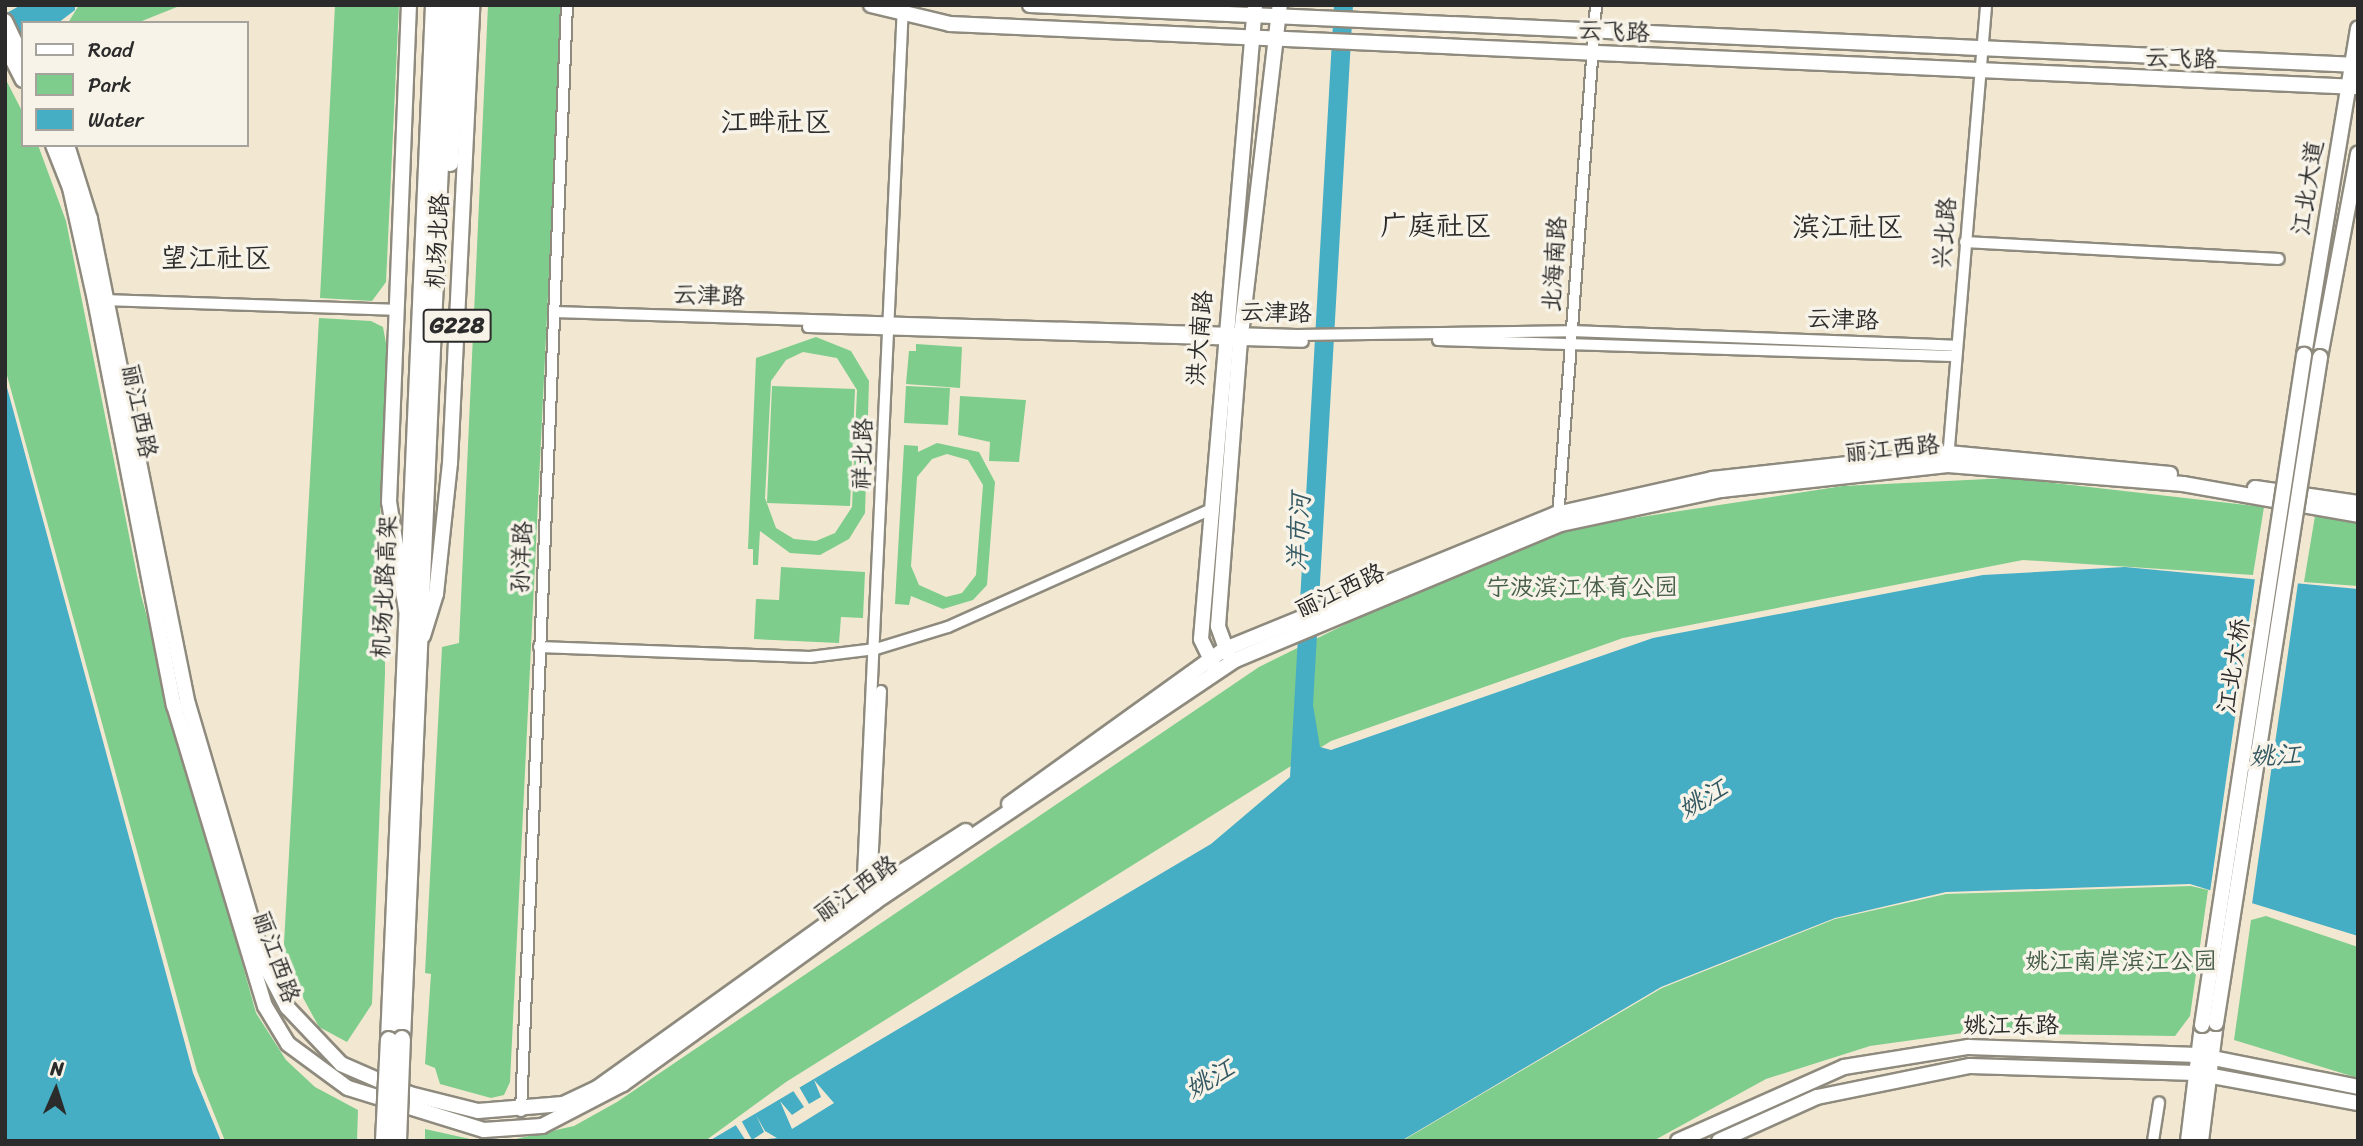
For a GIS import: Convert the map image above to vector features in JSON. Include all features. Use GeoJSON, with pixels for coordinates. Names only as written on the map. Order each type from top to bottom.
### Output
{"type":"FeatureCollection","features":[{"type":"Feature","properties":{"kind":"highway"},"geometry":{"type":"LineString","coordinates":[[425,5],[442,135]]}},
{"type":"Feature","properties":{"kind":"highway"},"geometry":{"type":"LineString","coordinates":[[435,5],[442,135]]}},
{"type":"Feature","properties":{"kind":"highway"},"geometry":{"type":"LineString","coordinates":[[442,135],[447,5]]}},
{"type":"Feature","properties":{"kind":"highway"},"geometry":{"type":"LineString","coordinates":[[442,135],[459,5]]}},
{"type":"Feature","properties":{"kind":"highway","name":"机场北路高架"},"geometry":{"type":"LineString","coordinates":[[396,1039],[421,644],[442,135]]}},
{"type":"Feature","properties":{"kind":"highway","name":"机场北路高架"},"geometry":{"type":"LineString","coordinates":[[396,1039],[406,611],[442,135]]}},
{"type":"Feature","properties":{"kind":"highway","name":"G228"},"geometry":{"type":"LineString","coordinates":[[384,1141],[396,1039]]}},
{"type":"Feature","properties":{"kind":"highway","name":"G228"},"geometry":{"type":"LineString","coordinates":[[396,1039],[398,1141]]}},
{"type":"Feature","properties":{"kind":"main road","name":"机场北路"},"geometry":{"type":"LineString","coordinates":[[406,611],[389,502],[409,5]]}},
{"type":"Feature","properties":{"kind":"main road","name":"机场北路"},"geometry":{"type":"LineString","coordinates":[[421,644],[436,594],[450,463],[472,5]]}},
{"type":"Feature","properties":{"kind":"main road","name":"云飞路"},"geometry":{"type":"LineString","coordinates":[[871,5],[905,9],[950,24],[2353,87]]}},
{"type":"Feature","properties":{"kind":"main road","name":"云飞路"},"geometry":{"type":"LineString","coordinates":[[1030,5],[1280,13],[1315,22],[1592,35],[2355,65]]}},
{"type":"Feature","properties":{"kind":"main road","name":"洪大南路"},"geometry":{"type":"LineString","coordinates":[[1214,666],[1201,639],[1209,510],[1255,12]]}},
{"type":"Feature","properties":{"kind":"main road","name":"洪大南路"},"geometry":{"type":"LineString","coordinates":[[1229,655],[1218,626],[1241,338],[1280,13]]}},
{"type":"Feature","properties":{"kind":"main road"},"geometry":{"type":"LineString","coordinates":[[5,21],[21,73]]}},
{"type":"Feature","properties":{"kind":"main road","name":"江北大道"},"geometry":{"type":"LineString","coordinates":[[2304,355],[2353,87],[2358,28]]}},
{"type":"Feature","properties":{"kind":"main road","name":"丽江西路"},"geometry":{"type":"LineString","coordinates":[[54,147],[70,188],[100,300],[174,705],[265,1006],[288,1044],[319,1070],[348,1088],[443,1122],[484,1130],[542,1126],[623,1084],[878,894]]}},
{"type":"Feature","properties":{"kind":"main road","name":"丽江西路"},"geometry":{"type":"LineString","coordinates":[[67,147],[188,704],[264,963],[294,1016],[341,1064],[442,1104],[521,1111],[563,1104],[597,1088],[1229,655],[1285,624],[1336,611],[1558,519],[1721,490],[1948,459],[2109,465],[2358,503]]}},
{"type":"Feature","properties":{"kind":"main road","name":"江北大道"},"geometry":{"type":"LineString","coordinates":[[2320,357],[2358,155]]}},
{"type":"Feature","properties":{"kind":"main road","name":"江北大桥"},"geometry":{"type":"LineString","coordinates":[[2209,1024],[2304,355]]}},
{"type":"Feature","properties":{"kind":"main road","name":"江北大桥"},"geometry":{"type":"LineString","coordinates":[[2209,1024],[2320,357]]}},
{"type":"Feature","properties":{"kind":"main road","name":"丽江西路"},"geometry":{"type":"LineString","coordinates":[[1948,459],[2183,484],[2358,515]]}},
{"type":"Feature","properties":{"kind":"main road","name":"丽江西路"},"geometry":{"type":"LineString","coordinates":[[1229,655],[1288,641],[1336,611]]}},
{"type":"Feature","properties":{"kind":"main road"},"geometry":{"type":"LineString","coordinates":[[2200,1141],[2203,1074],[2209,1024]]}},
{"type":"Feature","properties":{"kind":"main road","name":"姚江东路"},"geometry":{"type":"LineString","coordinates":[[1678,1141],[1809,1080],[1872,1061],[1968,1047],[2205,1056],[2358,1087]]}},
{"type":"Feature","properties":{"kind":"main road","name":"姚江东路"},"geometry":{"type":"LineString","coordinates":[[1719,1141],[1817,1097],[1970,1066],[2203,1074],[2358,1103]]}},
{"type":"Feature","properties":{"kind":"main road"},"geometry":{"type":"LineString","coordinates":[[2188,1141],[2203,1074]]}},
{"type":"Feature","properties":{"kind":"street","name":"孙洋路"},"geometry":{"type":"LineString","coordinates":[[521,1111],[567,5]]}},
{"type":"Feature","properties":{"kind":"street","name":"北海南路"},"geometry":{"type":"LineString","coordinates":[[1558,519],[1590,54],[1596,5]]}},
{"type":"Feature","properties":{"kind":"street","name":"兴北路"},"geometry":{"type":"LineString","coordinates":[[1948,459],[1986,5]]}},
{"type":"Feature","properties":{"kind":"street","name":"祥北路"},"geometry":{"type":"LineString","coordinates":[[878,894],[872,869],[905,9]]}},
{"type":"Feature","properties":{"kind":"street"},"geometry":{"type":"LineString","coordinates":[[1965,242],[2279,259]]}},
{"type":"Feature","properties":{"kind":"street"},"geometry":{"type":"LineString","coordinates":[[100,300],[396,310]]}},
{"type":"Feature","properties":{"kind":"street","name":"云津路"},"geometry":{"type":"LineString","coordinates":[[554,315],[1241,338],[1571,336],[1955,351]]}},
{"type":"Feature","properties":{"kind":"street"},"geometry":{"type":"LineString","coordinates":[[539,647],[810,657],[880,648],[948,627],[1209,510]]}},
{"type":"Feature","properties":{"kind":"street"},"geometry":{"type":"LineString","coordinates":[[2153,1141],[2158,1102]]}},
{"type":"Feature","properties":{"kind":"green space"},"geometry":{"type":"Polygon","coordinates":[[[79,5],[182,5],[142,21],[69,21],[79,5]]]}},
{"type":"Feature","properties":{"kind":"green space"},"geometry":{"type":"Polygon","coordinates":[[[335,5],[399,5],[386,282],[372,301],[320,298],[335,5]]]}},
{"type":"Feature","properties":{"kind":"green space"},"geometry":{"type":"Polygon","coordinates":[[[488,5],[562,5],[510,1082],[504,1095],[491,1098],[440,1084],[435,1068],[425,1064],[431,974],[425,973],[442,647],[459,643],[488,5]]]}},
{"type":"Feature","properties":{"kind":"green space"},"geometry":{"type":"Polygon","coordinates":[[[5,78],[21,109],[21,147],[39,147],[66,221],[141,595],[256,1013],[286,1060],[315,1087],[358,1110],[357,1141],[225,1141],[197,1071],[5,368],[5,78]]]}},
{"type":"Feature","properties":{"kind":"green space"},"geometry":{"type":"Polygon","coordinates":[[[319,318],[371,321],[383,327],[387,349],[375,643],[385,658],[385,674],[372,1004],[347,1042],[319,1027],[283,961],[319,318]]]}},
{"type":"Feature","properties":{"kind":"green space"},"geometry":{"type":"Polygon","coordinates":[[[816,337],[851,351],[869,381],[865,513],[849,539],[820,555],[790,553],[760,531],[758,565],[753,565],[753,549],[748,549],[756,358],[816,337]],[[803,352],[786,360],[771,381],[765,498],[776,528],[794,539],[816,541],[835,533],[852,507],[857,390],[837,358],[803,352]]]}},
{"type":"Feature","properties":{"kind":"green space"},"geometry":{"type":"Polygon","coordinates":[[[916,344],[962,347],[960,388],[906,384],[909,351],[916,351],[916,344]]]}},
{"type":"Feature","properties":{"kind":"green space"},"geometry":{"type":"Polygon","coordinates":[[[772,386],[855,389],[850,506],[767,503],[772,386]]]}},
{"type":"Feature","properties":{"kind":"green space"},"geometry":{"type":"Polygon","coordinates":[[[906,386],[950,388],[948,425],[904,423],[906,386]]]}},
{"type":"Feature","properties":{"kind":"green space"},"geometry":{"type":"Polygon","coordinates":[[[960,396],[1026,400],[1019,462],[989,461],[990,442],[958,435],[960,396]]]}},
{"type":"Feature","properties":{"kind":"green space"},"geometry":{"type":"Polygon","coordinates":[[[937,443],[979,452],[995,482],[987,585],[973,600],[943,609],[911,596],[909,605],[895,604],[904,445],[918,446],[918,452],[937,443]],[[947,454],[932,459],[917,477],[911,566],[919,585],[946,597],[962,593],[976,575],[983,485],[968,460],[947,454]]]}},
{"type":"Feature","properties":{"kind":"green space","name":"宁波滨江体育公园"},"geometry":{"type":"Polygon","coordinates":[[[2009,478],[2264,507],[2253,575],[2023,560],[1623,638],[1331,741],[786,1082],[705,1141],[507,1141],[574,1126],[617,1102],[1259,667],[1415,590],[1569,528],[1843,486],[2009,478]]]}},
{"type":"Feature","properties":{"kind":"green space"},"geometry":{"type":"Polygon","coordinates":[[[2315,516],[2358,524],[2358,586],[2304,582],[2315,516]]]}},
{"type":"Feature","properties":{"kind":"green space"},"geometry":{"type":"Polygon","coordinates":[[[781,567],[865,572],[863,618],[841,617],[839,643],[754,639],[756,599],[779,600],[781,567]]]}},
{"type":"Feature","properties":{"kind":"green space","name":"姚江南岸滨江公园"},"geometry":{"type":"Polygon","coordinates":[[[2191,886],[2208,890],[2190,1016],[2175,1036],[1963,1033],[1870,1046],[1766,1079],[1653,1141],[1402,1141],[1662,988],[1835,919],[1946,894],[2191,886]]]}},
{"type":"Feature","properties":{"kind":"green space"},"geometry":{"type":"Polygon","coordinates":[[[2266,916],[2358,947],[2358,1078],[2234,1040],[2251,920],[2266,916]]]}},
{"type":"Feature","properties":{"kind":"green space"},"geometry":{"type":"Polygon","coordinates":[[[425,1129],[479,1141],[425,1141],[425,1129]]]}},
{"type":"Feature","properties":{"kind":"water"},"geometry":{"type":"Polygon","coordinates":[[[21,5],[75,5],[75,10],[61,21],[21,21],[21,46],[5,55],[5,14],[21,5]]]}},
{"type":"Feature","properties":{"kind":"water","name":"姚江"},"geometry":{"type":"Polygon","coordinates":[[[1334,5],[1353,5],[1313,705],[1320,747],[1331,750],[1653,638],[1983,575],[2125,567],[2358,589],[2358,936],[2190,884],[1946,892],[1835,918],[1661,987],[1401,1141],[709,1141],[1211,844],[1290,777],[1334,5]]]}},
{"type":"Feature","properties":{"kind":"water"},"geometry":{"type":"Polygon","coordinates":[[[5,380],[193,1073],[221,1141],[5,1141],[5,380]]]}},
{"type":"Feature","properties":{"kind":"pier"},"geometry":{"type":"Polygon","coordinates":[[[2255,578],[2298,583],[2252,904],[2210,892],[2255,578]]]}},
{"type":"Feature","properties":{"kind":"pier"},"geometry":{"type":"Polygon","coordinates":[[[814,1080],[834,1103],[792,1129],[780,1101],[792,1115],[804,1107],[792,1089],[798,1085],[809,1104],[821,1097],[814,1080]]]}},
{"type":"Feature","properties":{"kind":"pier"},"geometry":{"type":"Polygon","coordinates":[[[756,1115],[765,1131],[777,1138],[746,1141],[735,1124],[741,1120],[752,1140],[764,1132],[756,1115]]]}},
{"type":"Feature","properties":{"kind":"district","name":"江畔社区"},"geometry":{"type":"Point","coordinates":[776,122]}},
{"type":"Feature","properties":{"kind":"district","name":"广庭社区"},"geometry":{"type":"Point","coordinates":[1436,226]}},
{"type":"Feature","properties":{"kind":"district","name":"滨江社区"},"geometry":{"type":"Point","coordinates":[1848,227]}},
{"type":"Feature","properties":{"kind":"district","name":"望江社区"},"geometry":{"type":"Point","coordinates":[216,258]}},
{"type":"Feature","properties":{"kind":"water label","name":"洋市河"},"geometry":{"type":"Point","coordinates":[1299,532]}}]}
